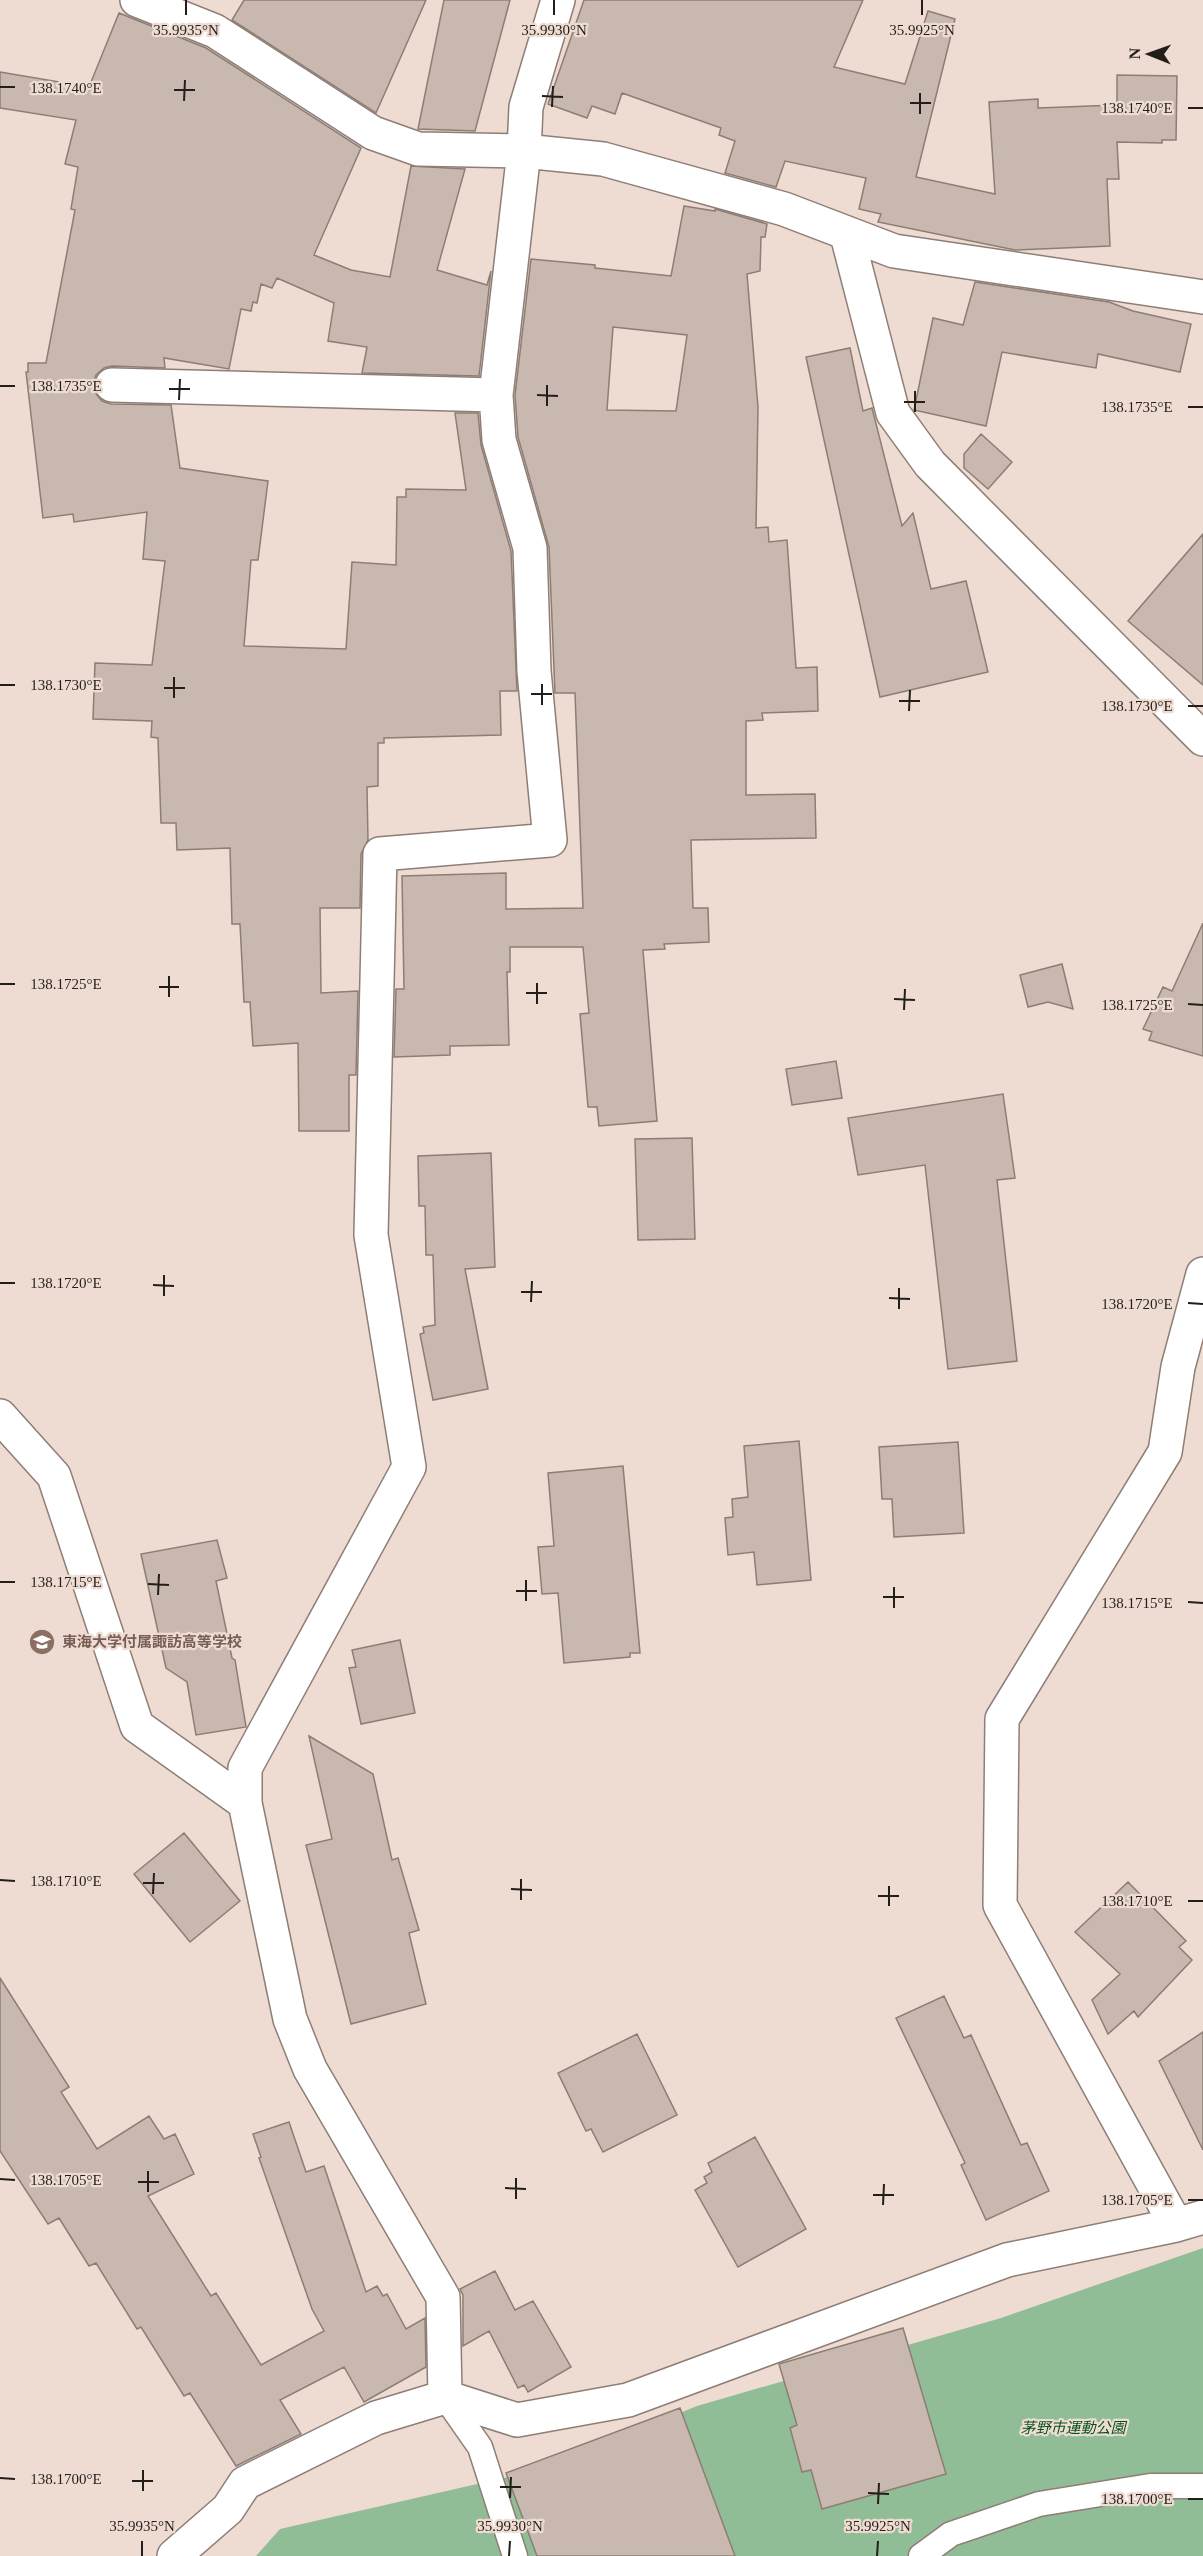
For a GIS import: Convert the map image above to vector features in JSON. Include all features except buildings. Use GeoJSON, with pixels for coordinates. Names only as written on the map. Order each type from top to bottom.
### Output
{"type":"FeatureCollection","features":[{"type":"Feature","properties":{"kind":"street"},"geometry":{"type":"LineString","coordinates":[[137,0],[215,31],[373,133],[418,149],[524,151],[603,159],[784,209],[894,252],[1203,297]]}},
{"type":"Feature","properties":{"kind":"street"},"geometry":{"type":"LineString","coordinates":[[445,2397],[443,2296],[310,2069],[290,2019],[244,1803],[245,1768],[409,1467],[371,1235],[380,854],[550,840],[534,671],[530,548],[499,440],[496,395],[524,151],[526,107],[558,0]]}},
{"type":"Feature","properties":{"kind":"street"},"geometry":{"type":"LineString","coordinates":[[847,235],[893,413],[930,464],[1203,740]]}},
{"type":"Feature","properties":{"kind":"street"},"geometry":{"type":"LineString","coordinates":[[112,385],[496,395]]}},
{"type":"Feature","properties":{"kind":"street"},"geometry":{"type":"LineString","coordinates":[[174,2556],[228,2509],[245,2483],[376,2418],[445,2397],[517,2420],[628,2400],[1007,2260],[1189,2221],[1000,1905],[1002,1719],[1165,1452],[1178,1367],[1203,1274]]}},
{"type":"Feature","properties":{"kind":"street"},"geometry":{"type":"LineString","coordinates":[[0,1416],[54,1476],[137,1726],[244,1803]]}},
{"type":"Feature","properties":{"kind":"lane"},"geometry":{"type":"LineString","coordinates":[[445,2397],[480,2447],[515,2556]]}},
{"type":"Feature","properties":{"kind":"lane"},"geometry":{"type":"LineString","coordinates":[[921,2556],[951,2534],[1039,2504],[1150,2486],[1203,2486]]}},
{"type":"Feature","properties":{"kind":"green space","name":"茅野市運動公園"},"geometry":{"type":"Polygon","coordinates":[[[1203,2248],[1203,2556],[256,2556],[280,2529],[539,2470],[697,2406],[1001,2318],[1203,2248]]]}},
{"type":"Feature","properties":{"kind":"place","name":"東海大学付属諏訪高等学校"},"geometry":{"type":"Point","coordinates":[42,1642]}}]}
